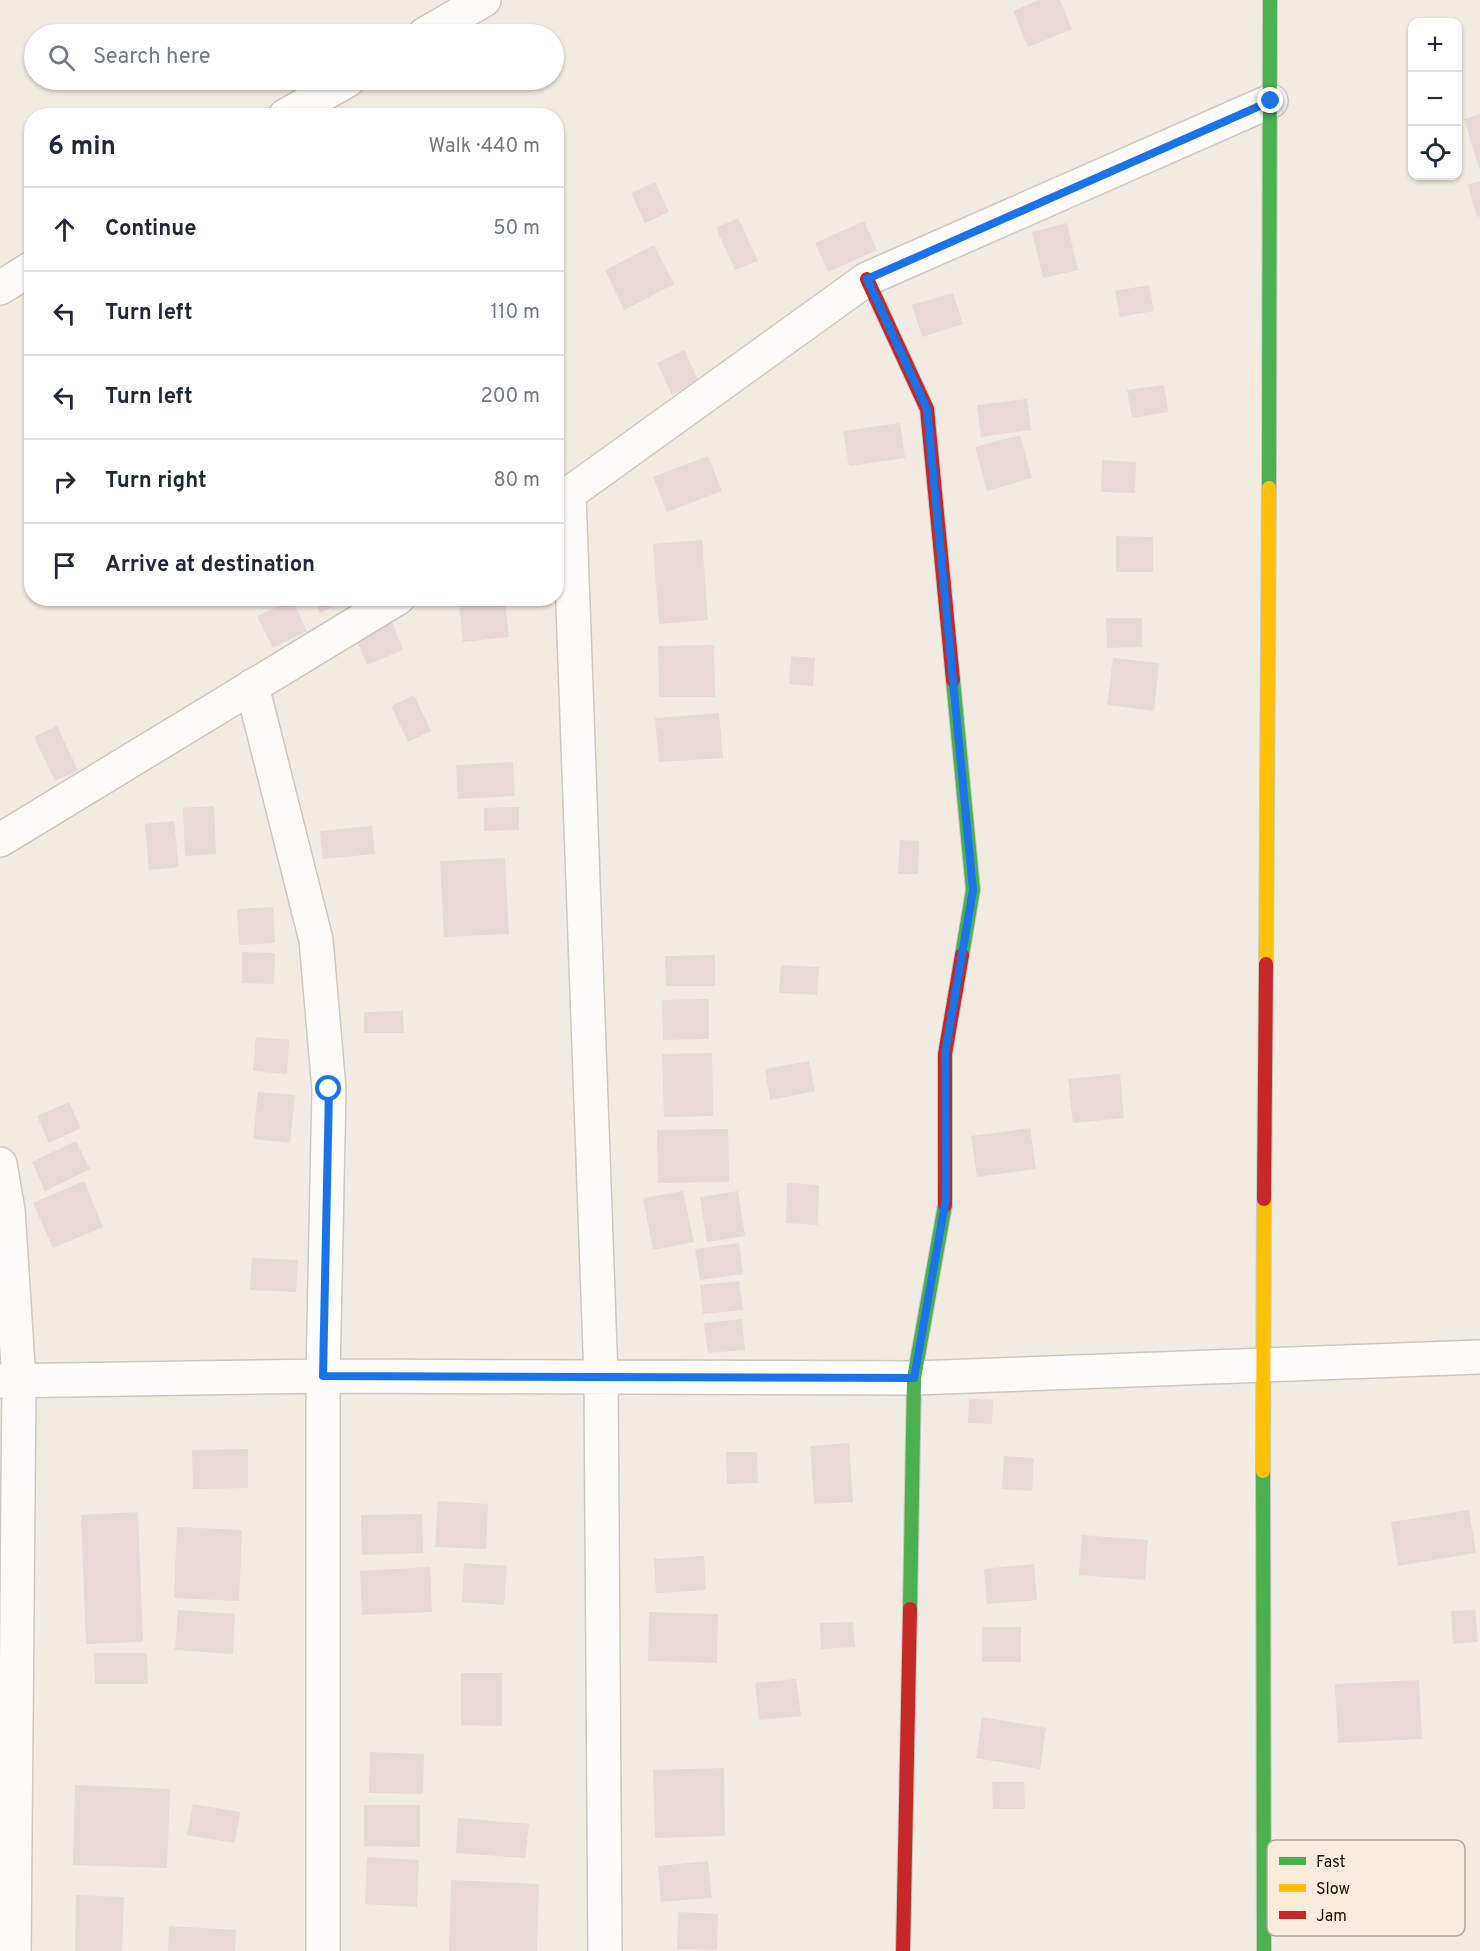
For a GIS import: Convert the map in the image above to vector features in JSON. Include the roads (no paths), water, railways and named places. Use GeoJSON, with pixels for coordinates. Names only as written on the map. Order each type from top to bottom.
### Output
{"type":"FeatureCollection","features":[{"type":"Feature","properties":{"kind":"street"},"geometry":{"type":"LineString","coordinates":[[442,24],[484,0]]}},
{"type":"Feature","properties":{"kind":"street"},"geometry":{"type":"LineString","coordinates":[[1264,1951],[1263,1364],[1270,0]]}},
{"type":"Feature","properties":{"kind":"street"},"geometry":{"type":"LineString","coordinates":[[299,108],[330,90]]}},
{"type":"Feature","properties":{"kind":"street"},"geometry":{"type":"LineString","coordinates":[[564,498],[867,279],[1271,101]]}},
{"type":"Feature","properties":{"kind":"street"},"geometry":{"type":"LineString","coordinates":[[0,288],[24,273]]}},
{"type":"Feature","properties":{"kind":"street"},"geometry":{"type":"LineString","coordinates":[[867,279],[927,409],[973,890],[945,1054],[946,1198],[914,1378],[903,1951]]}},
{"type":"Feature","properties":{"kind":"street"},"geometry":{"type":"LineString","coordinates":[[564,522],[601,1377],[605,1951]]}},
{"type":"Feature","properties":{"kind":"street"},"geometry":{"type":"LineString","coordinates":[[0,840],[385,606]]}},
{"type":"Feature","properties":{"kind":"street"},"geometry":{"type":"LineString","coordinates":[[252,686],[316,940],[329,1089],[323,1376],[323,1951]]}},
{"type":"Feature","properties":{"kind":"street"},"geometry":{"type":"LineString","coordinates":[[0,1164],[8,1210],[14,1951]]}},
{"type":"Feature","properties":{"kind":"street"},"geometry":{"type":"LineString","coordinates":[[10,1381],[323,1376],[914,1378],[1480,1357]]}}]}
